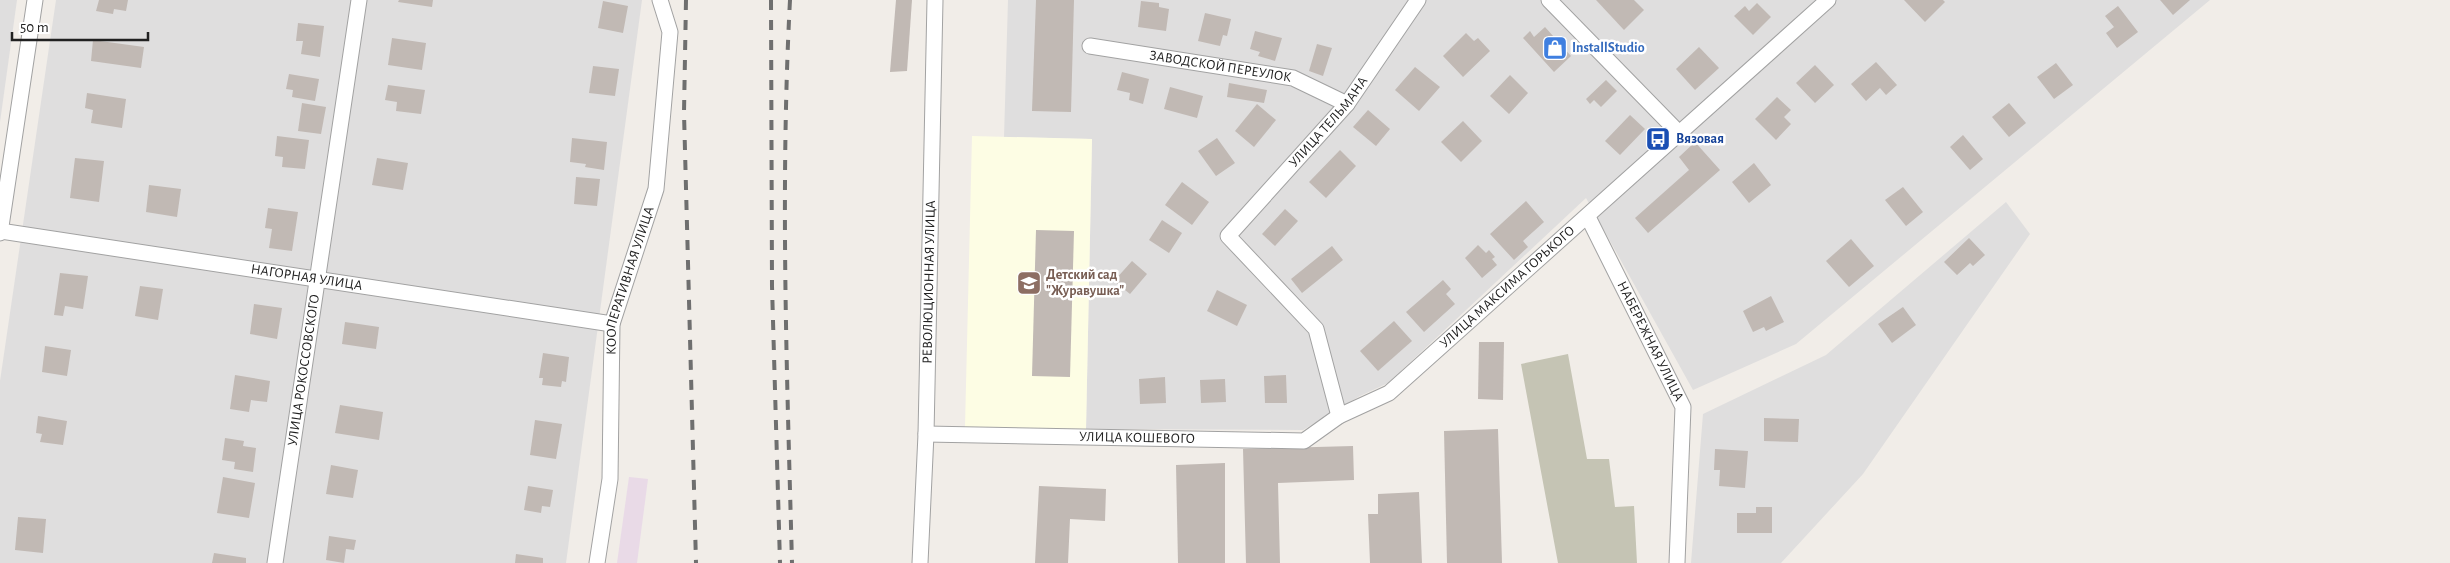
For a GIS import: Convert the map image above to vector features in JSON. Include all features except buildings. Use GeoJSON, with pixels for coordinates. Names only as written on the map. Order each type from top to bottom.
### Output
{"type":"FeatureCollection","features":[{"type":"Feature","properties":{"kind":"street"},"geometry":{"type":"LineString","coordinates":[[0,232],[35,0]]}},
{"type":"Feature","properties":{"kind":"street","name":"УЛИЦА РОКОССОВСКОГО"},"geometry":{"type":"LineString","coordinates":[[274,563],[359,0]]}},
{"type":"Feature","properties":{"kind":"street","name":"КООПЕРАТИВНАЯ УЛИЦА"},"geometry":{"type":"LineString","coordinates":[[598,563],[610,479],[612,324],[656,189],[670,32],[660,0]]}},
{"type":"Feature","properties":{"kind":"street","name":"РЕВОЛЮЦИОННАЯ УЛИЦА"},"geometry":{"type":"LineString","coordinates":[[920,563],[926,434],[935,0]]}},
{"type":"Feature","properties":{"kind":"street","name":"УЛИЦА ТЕЛЬМАНА"},"geometry":{"type":"LineString","coordinates":[[1340,416],[1316,329],[1228,236],[1347,104],[1418,0]]}},
{"type":"Feature","properties":{"kind":"street"},"geometry":{"type":"LineString","coordinates":[[1549,0],[1679,133]]}},
{"type":"Feature","properties":{"kind":"street","name":"УЛИЦА МАКСИМА ГОРЬКОГО"},"geometry":{"type":"LineString","coordinates":[[1340,416],[1389,393],[1588,217],[1828,0]]}},
{"type":"Feature","properties":{"kind":"street","name":"ЗАВОДСКОЙ ПЕРЕУЛОК"},"geometry":{"type":"LineString","coordinates":[[1090,46],[1293,78],[1347,104]]}},
{"type":"Feature","properties":{"kind":"street","name":"НАБЕРЕЖНАЯ УЛИЦА"},"geometry":{"type":"LineString","coordinates":[[1588,217],[1682,407],[1677,563]]}},
{"type":"Feature","properties":{"kind":"street","name":"НАГОРНАЯ УЛИЦА"},"geometry":{"type":"LineString","coordinates":[[0,232],[612,324]]}},
{"type":"Feature","properties":{"kind":"street","name":"УЛИЦА КОШЕВОГО"},"geometry":{"type":"LineString","coordinates":[[926,434],[1304,441],[1340,416]]}},
{"type":"Feature","properties":{"kind":"shaded area"},"geometry":{"type":"Polygon","coordinates":[[[0,0],[17,0],[0,122],[0,0]]]}},
{"type":"Feature","properties":{"kind":"shaded area"},"geometry":{"type":"Polygon","coordinates":[[[56,0],[642,0],[566,563],[0,563],[0,381],[56,0]]]}},
{"type":"Feature","properties":{"kind":"shaded area"},"geometry":{"type":"Polygon","coordinates":[[[1008,0],[2210,0],[1796,344],[1693,390],[1586,198],[1388,383],[1360,396],[1303,430],[1086,429],[1092,139],[1004,137],[1008,0]]]}},
{"type":"Feature","properties":{"kind":"shaded area","name":"Детский сад \"Журавушка\""},"geometry":{"type":"Polygon","coordinates":[[[972,136],[1092,139],[1086,429],[965,427],[972,136]]]}},
{"type":"Feature","properties":{"kind":"shaded area"},"geometry":{"type":"Polygon","coordinates":[[[2006,202],[2030,234],[1863,474],[1781,563],[1691,563],[1703,414],[1826,355],[2006,202]]]}},
{"type":"Feature","properties":{"kind":"shaded area"},"geometry":{"type":"Polygon","coordinates":[[[1568,354],[1587,459],[1609,459],[1615,507],[1634,506],[1637,563],[1558,563],[1521,364],[1568,354]]]}},
{"type":"Feature","properties":{"kind":"shaded area"},"geometry":{"type":"Polygon","coordinates":[[[629,477],[648,479],[637,563],[617,563],[629,477]]]}},
{"type":"Feature","properties":{"kind":"railway"},"geometry":{"type":"LineString","coordinates":[[686,0],[684,113],[696,563]]}},
{"type":"Feature","properties":{"kind":"railway"},"geometry":{"type":"LineString","coordinates":[[771,0],[772,286],[780,563]]}},
{"type":"Feature","properties":{"kind":"railway"},"geometry":{"type":"LineString","coordinates":[[790,0],[785,141],[785,211],[792,563]]}},
{"type":"Feature","properties":{"kind":"place","name":"InstallStudio"},"geometry":{"type":"Point","coordinates":[1555,48]}},
{"type":"Feature","properties":{"kind":"place","name":"Вязовая"},"geometry":{"type":"Point","coordinates":[1658,139]}},
{"type":"Feature","properties":{"kind":"place","name":"Детский сад \"Журавушка\""},"geometry":{"type":"Point","coordinates":[1029,283]}}]}
